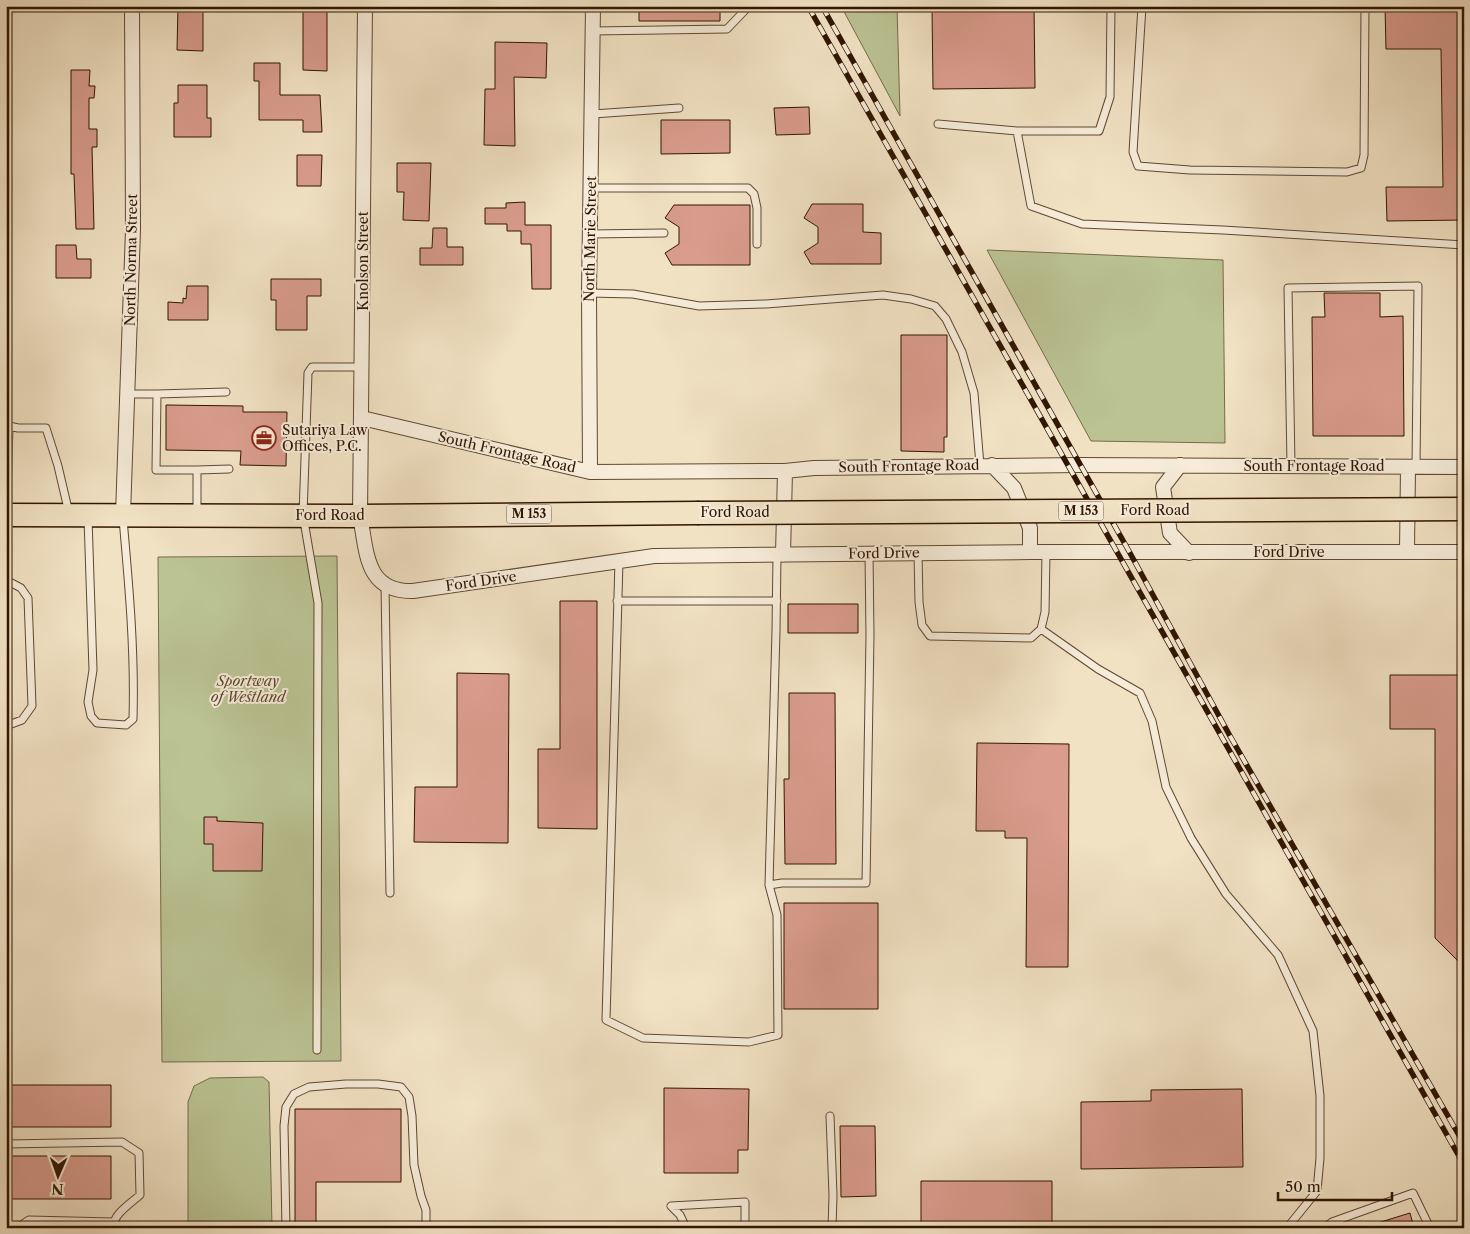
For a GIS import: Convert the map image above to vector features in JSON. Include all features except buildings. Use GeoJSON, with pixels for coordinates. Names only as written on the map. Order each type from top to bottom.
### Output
{"type":"FeatureCollection","features":[{"type":"Feature","properties":{"kind":"main road","name":"Ford Road"},"geometry":{"type":"LineString","coordinates":[[6,515],[197,514],[360,516],[1464,509]]}},
{"type":"Feature","properties":{"kind":"street","name":"North Norma Street"},"geometry":{"type":"LineString","coordinates":[[123,514],[133,230],[132,6]]}},
{"type":"Feature","properties":{"kind":"street","name":"Knolson Street"},"geometry":{"type":"LineString","coordinates":[[360,516],[365,6]]}},
{"type":"Feature","properties":{"kind":"street","name":"North Marie Street"},"geometry":{"type":"LineString","coordinates":[[590,472],[589,293],[593,6]]}},
{"type":"Feature","properties":{"kind":"street","name":"South Frontage Road"},"geometry":{"type":"LineString","coordinates":[[362,418],[590,472],[784,471],[814,468],[986,465],[1464,467]]}},
{"type":"Feature","properties":{"kind":"street"},"geometry":{"type":"LineString","coordinates":[[986,465],[1014,488],[1030,528],[1030,552]]}},
{"type":"Feature","properties":{"kind":"street"},"geometry":{"type":"LineString","coordinates":[[1180,465],[1163,487],[1170,533],[1189,553]]}},
{"type":"Feature","properties":{"kind":"street"},"geometry":{"type":"LineString","coordinates":[[1407,552],[1412,467]]}},
{"type":"Feature","properties":{"kind":"street"},"geometry":{"type":"LineString","coordinates":[[780,555],[784,471]]}},
{"type":"Feature","properties":{"kind":"street"},"geometry":{"type":"LineString","coordinates":[[360,516],[369,563],[373,574],[385,585]]}},
{"type":"Feature","properties":{"kind":"street","name":"Ford Drive"},"geometry":{"type":"LineString","coordinates":[[385,585],[404,591],[413,591],[654,556],[1030,552],[1464,552]]}},
{"type":"Feature","properties":{"kind":"lane"},"geometry":{"type":"LineString","coordinates":[[593,31],[727,29],[749,6]]}},
{"type":"Feature","properties":{"kind":"lane"},"geometry":{"type":"LineString","coordinates":[[938,124],[1017,131],[1100,132],[1110,97],[1111,6]]}},
{"type":"Feature","properties":{"kind":"lane"},"geometry":{"type":"LineString","coordinates":[[1142,6],[1133,152],[1138,166],[1190,170],[1347,172],[1361,168],[1364,155],[1365,6]]}},
{"type":"Feature","properties":{"kind":"lane"},"geometry":{"type":"LineString","coordinates":[[592,114],[679,108]]}},
{"type":"Feature","properties":{"kind":"lane"},"geometry":{"type":"LineString","coordinates":[[1017,131],[1031,206],[1082,224],[1464,245]]}},
{"type":"Feature","properties":{"kind":"lane"},"geometry":{"type":"LineString","coordinates":[[591,188],[748,188],[754,194],[757,208],[758,244]]}},
{"type":"Feature","properties":{"kind":"lane"},"geometry":{"type":"LineString","coordinates":[[590,234],[664,233]]}},
{"type":"Feature","properties":{"kind":"lane"},"geometry":{"type":"LineString","coordinates":[[1291,466],[1288,288],[1418,286],[1412,467]]}},
{"type":"Feature","properties":{"kind":"lane"},"geometry":{"type":"LineString","coordinates":[[589,293],[633,294],[699,306],[766,304],[883,295],[911,298],[935,306],[946,319],[962,352],[974,393],[986,465]]}},
{"type":"Feature","properties":{"kind":"lane"},"geometry":{"type":"LineString","coordinates":[[317,1050],[318,603],[303,515],[308,372],[312,367],[362,367]]}},
{"type":"Feature","properties":{"kind":"lane"},"geometry":{"type":"LineString","coordinates":[[127,394],[226,392]]}},
{"type":"Feature","properties":{"kind":"lane"},"geometry":{"type":"LineString","coordinates":[[157,394],[156,470],[229,469]]}},
{"type":"Feature","properties":{"kind":"lane"},"geometry":{"type":"LineString","coordinates":[[6,530],[8,426],[46,428],[58,466],[79,514],[93,670],[88,702],[91,716],[97,723],[126,725],[133,719],[132,626],[123,514]]}},
{"type":"Feature","properties":{"kind":"lane"},"geometry":{"type":"LineString","coordinates":[[197,470],[197,514]]}},
{"type":"Feature","properties":{"kind":"lane"},"geometry":{"type":"LineString","coordinates":[[918,553],[919,602],[922,625],[930,636],[1031,638],[1042,629],[1045,612],[1046,552]]}},
{"type":"Feature","properties":{"kind":"lane"},"geometry":{"type":"LineString","coordinates":[[769,885],[782,883],[866,883],[870,635],[869,553]]}},
{"type":"Feature","properties":{"kind":"lane"},"geometry":{"type":"LineString","coordinates":[[619,561],[606,1020],[643,1038],[749,1042],[778,1035],[777,915],[769,885],[780,555]]}},
{"type":"Feature","properties":{"kind":"lane"},"geometry":{"type":"LineString","coordinates":[[6,580],[21,588],[28,598],[32,706],[22,720],[6,726]]}},
{"type":"Feature","properties":{"kind":"lane"},"geometry":{"type":"LineString","coordinates":[[385,585],[390,893]]}},
{"type":"Feature","properties":{"kind":"lane"},"geometry":{"type":"LineString","coordinates":[[618,601],[777,601]]}},
{"type":"Feature","properties":{"kind":"lane"},"geometry":{"type":"LineString","coordinates":[[1042,629],[1098,669],[1140,693],[1152,721],[1166,787],[1191,838],[1226,894],[1278,955],[1313,1031],[1320,1096],[1320,1158],[1317,1191],[1287,1228]]}},
{"type":"Feature","properties":{"kind":"lane"},"geometry":{"type":"LineString","coordinates":[[286,1228],[284,1126],[286,1107],[294,1094],[309,1088],[346,1084],[378,1084],[401,1087],[409,1097],[412,1116],[414,1165],[426,1210],[426,1228]]}},
{"type":"Feature","properties":{"kind":"lane"},"geometry":{"type":"LineString","coordinates":[[830,1116],[832,1228]]}},
{"type":"Feature","properties":{"kind":"lane"},"geometry":{"type":"LineString","coordinates":[[6,1144],[122,1142],[139,1153],[140,1195],[123,1209],[113,1225],[29,1220],[23,1224],[23,1228]]}},
{"type":"Feature","properties":{"kind":"lane"},"geometry":{"type":"LineString","coordinates":[[1324,1228],[1332,1222],[1413,1193],[1430,1228]]}},
{"type":"Feature","properties":{"kind":"lane"},"geometry":{"type":"LineString","coordinates":[[686,1228],[680,1215],[671,1206],[745,1202],[745,1228]]}},
{"type":"Feature","properties":{"kind":"green space"},"geometry":{"type":"Polygon","coordinates":[[[841,6],[897,6],[900,116],[841,6]]]}},
{"type":"Feature","properties":{"kind":"green space"},"geometry":{"type":"Polygon","coordinates":[[[987,250],[1223,260],[1225,443],[1091,441],[987,250]]]}},
{"type":"Feature","properties":{"kind":"green space","name":"Sportway of Westland"},"geometry":{"type":"Polygon","coordinates":[[[337,556],[341,1061],[162,1062],[158,557],[337,556]]]}},
{"type":"Feature","properties":{"kind":"green space"},"geometry":{"type":"Polygon","coordinates":[[[263,1077],[269,1082],[272,1228],[188,1228],[188,1102],[194,1086],[210,1078],[263,1077]]]}},
{"type":"Feature","properties":{"kind":"railway"},"geometry":{"type":"LineString","coordinates":[[808,6],[1464,1165]]}},
{"type":"Feature","properties":{"kind":"railway"},"geometry":{"type":"LineString","coordinates":[[822,6],[1130,553],[1230,736],[1464,1144]]}},
{"type":"Feature","properties":{"kind":"place","name":"Sutariya Law Offices, P.C."},"geometry":{"type":"Point","coordinates":[264,438]}}]}
